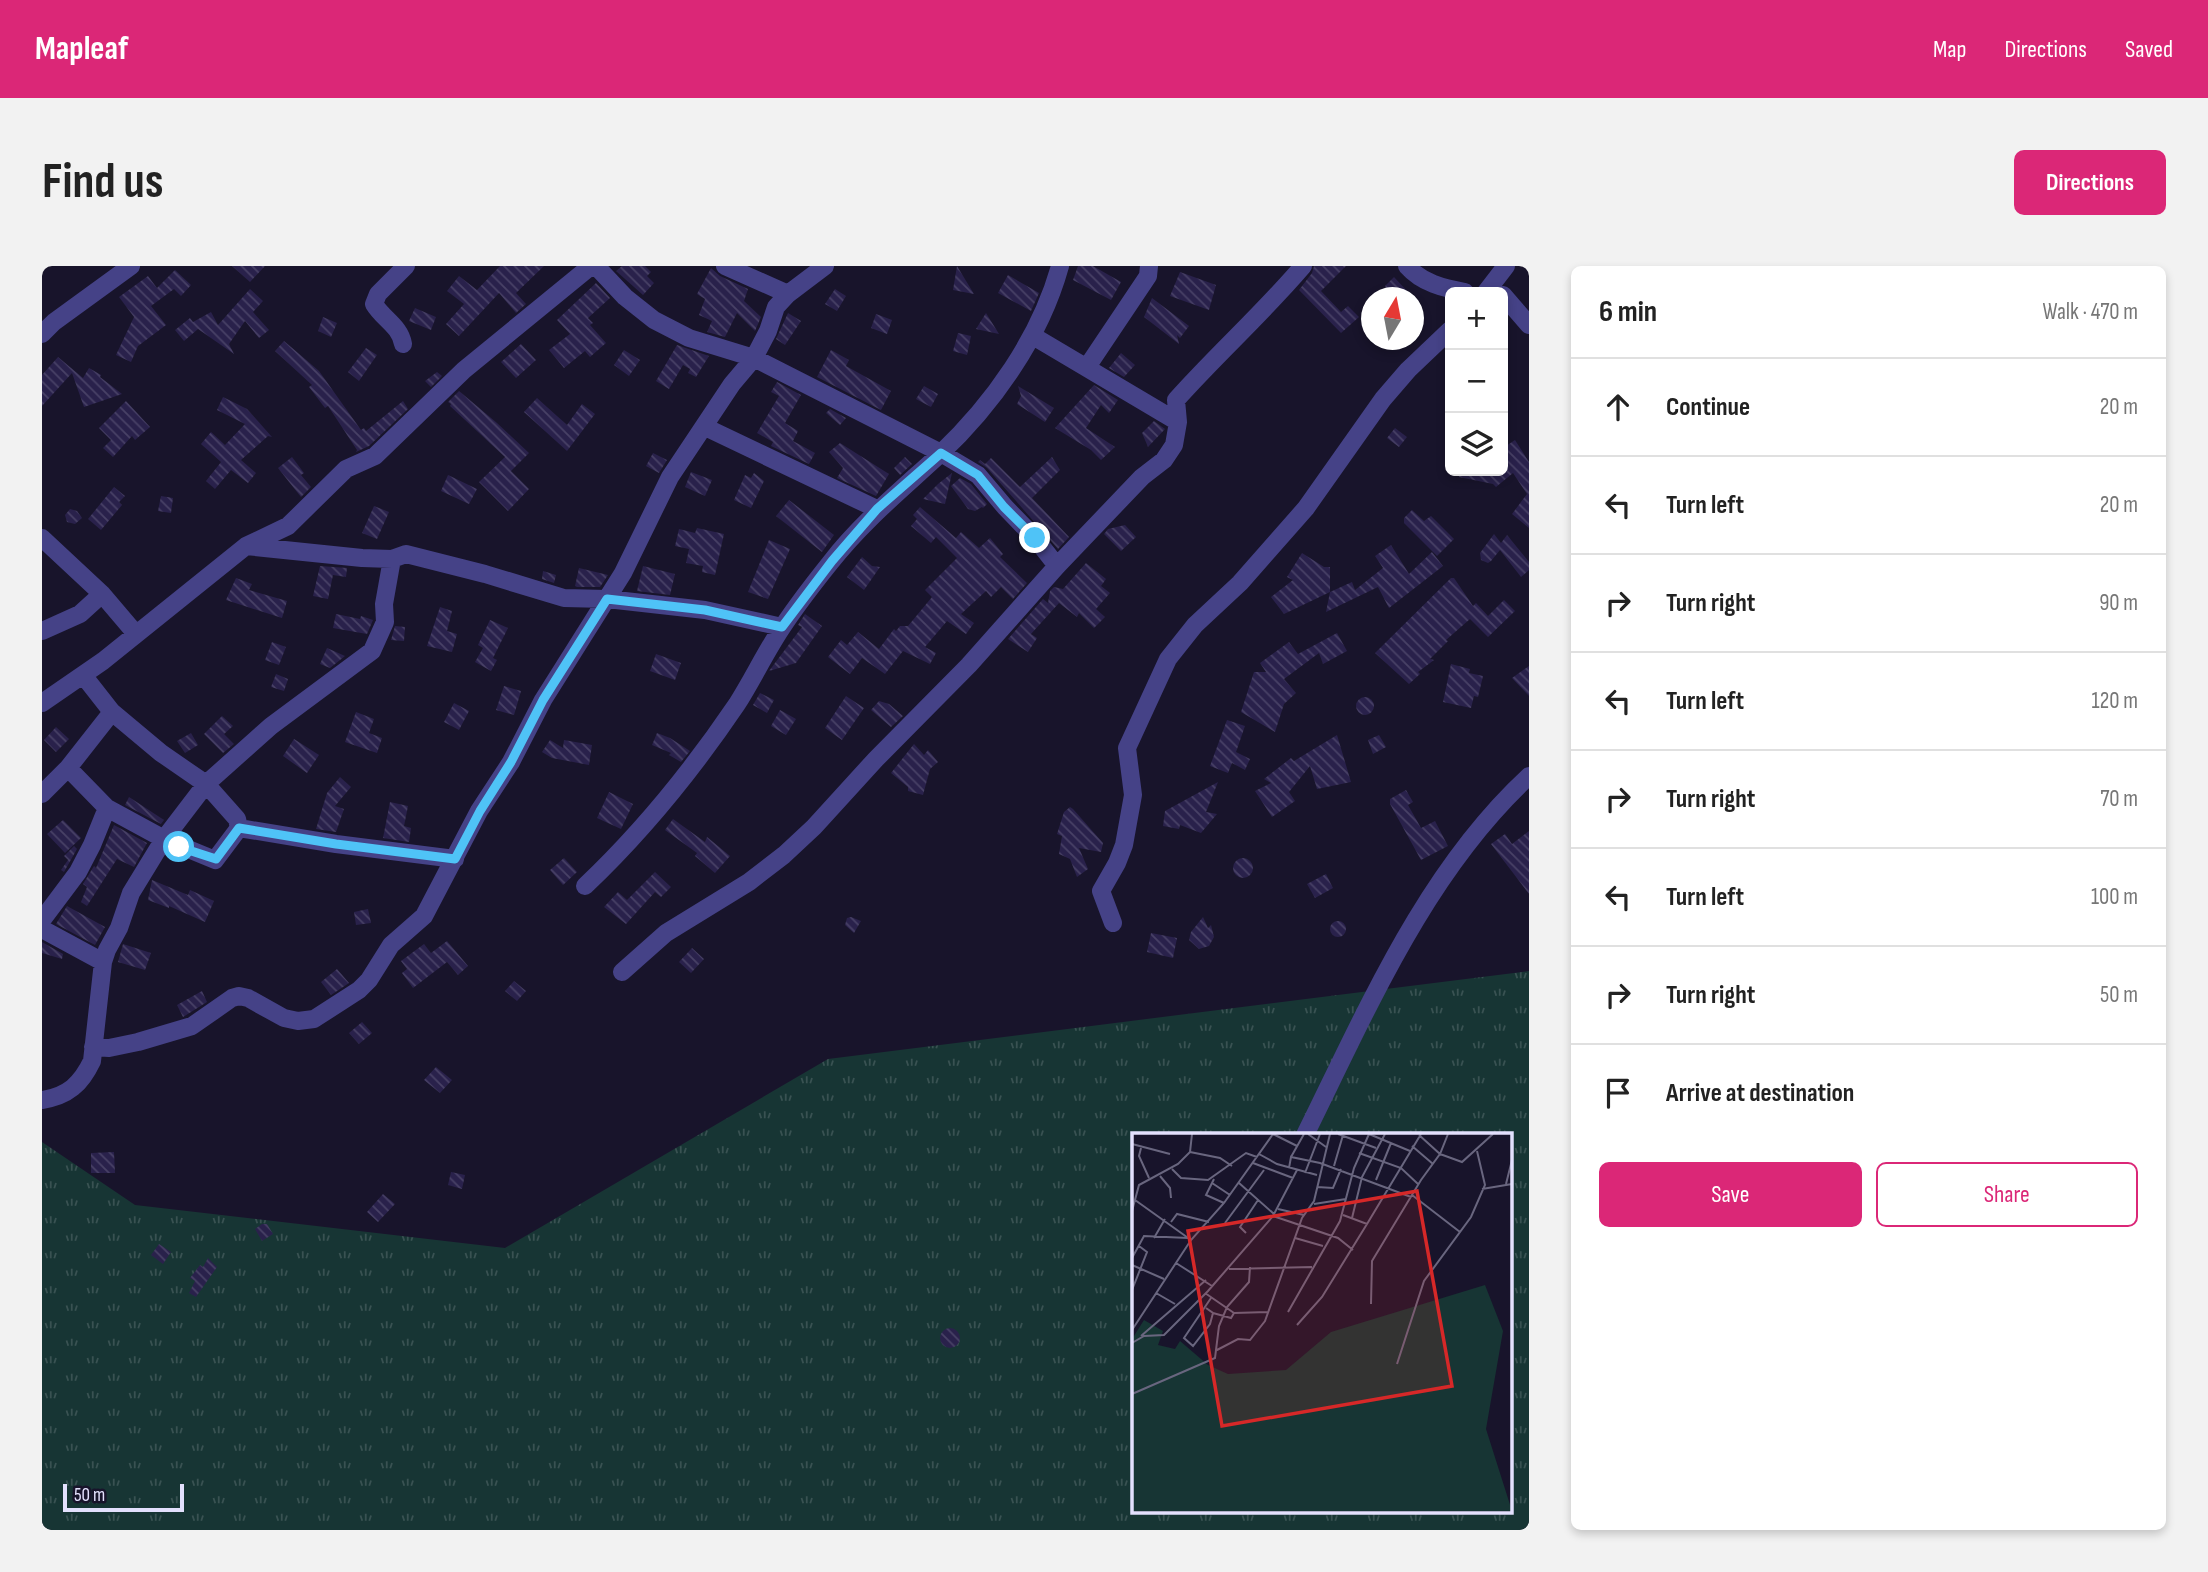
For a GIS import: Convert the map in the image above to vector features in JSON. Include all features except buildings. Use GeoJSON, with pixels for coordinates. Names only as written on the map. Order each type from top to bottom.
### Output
{"type":"FeatureCollection","features":[{"type":"Feature","properties":{"kind":"street"},"geometry":{"type":"LineString","coordinates":[[46,322],[131,266]]}},
{"type":"Feature","properties":{"kind":"street"},"geometry":{"type":"LineString","coordinates":[[403,344],[394,325],[374,304],[378,295],[407,266]]}},
{"type":"Feature","properties":{"kind":"street"},"geometry":{"type":"LineString","coordinates":[[42,703],[136,634],[246,545],[288,526],[346,468],[375,456],[464,369],[593,266],[654,320],[689,338],[754,358],[941,453],[978,475],[1004,507],[1035,538],[1056,566]]}},
{"type":"Feature","properties":{"kind":"street"},"geometry":{"type":"LineString","coordinates":[[725,266],[788,294]]}},
{"type":"Feature","properties":{"kind":"street"},"geometry":{"type":"LineString","coordinates":[[93,1047],[110,1048],[192,1026],[239,996],[284,1018],[298,1021],[314,1019],[359,990],[369,980],[391,945],[424,916],[543,700],[607,599],[670,477],[732,384],[754,358],[768,331],[776,307],[788,294],[825,266]]}},
{"type":"Feature","properties":{"kind":"street"},"geometry":{"type":"LineString","coordinates":[[584,886],[606,866],[657,808],[713,738],[782,627],[832,561],[877,509],[941,453],[990,399],[1033,336],[1060,266]]}},
{"type":"Feature","properties":{"kind":"street"},"geometry":{"type":"LineString","coordinates":[[1087,366],[1148,276],[1149,266]]}},
{"type":"Feature","properties":{"kind":"street"},"geometry":{"type":"LineString","coordinates":[[622,972],[666,933],[749,881],[784,855],[814,827],[969,665],[1056,566],[1142,477],[1164,460],[1174,445],[1178,422],[1176,400],[1269,306],[1303,266]]}},
{"type":"Feature","properties":{"kind":"street"},"geometry":{"type":"LineString","coordinates":[[1407,266],[1415,275],[1445,289]]}},
{"type":"Feature","properties":{"kind":"street"},"geometry":{"type":"LineString","coordinates":[[1498,287],[1506,266]]}},
{"type":"Feature","properties":{"kind":"street"},"geometry":{"type":"LineString","coordinates":[[1508,303],[1529,325]]}},
{"type":"Feature","properties":{"kind":"street"},"geometry":{"type":"LineString","coordinates":[[1113,923],[1101,891],[1124,845],[1133,795],[1127,748],[1168,659],[1195,625],[1240,583],[1306,508],[1383,399],[1408,370],[1445,335]]}},
{"type":"Feature","properties":{"kind":"street"},"geometry":{"type":"LineString","coordinates":[[1033,336],[1178,422]]}},
{"type":"Feature","properties":{"kind":"street"},"geometry":{"type":"LineString","coordinates":[[705,427],[877,509]]}},
{"type":"Feature","properties":{"kind":"street"},"geometry":{"type":"LineString","coordinates":[[42,538],[102,594],[136,634]]}},
{"type":"Feature","properties":{"kind":"street"},"geometry":{"type":"LineString","coordinates":[[246,545],[338,557],[392,559],[406,555],[485,574],[564,598],[607,599],[705,610],[782,627]]}},
{"type":"Feature","properties":{"kind":"street"},"geometry":{"type":"LineString","coordinates":[[42,1100],[69,1092],[79,1083],[92,1061],[103,962],[131,893],[164,839],[206,785],[271,726],[372,651],[385,622],[384,604],[392,559]]}},
{"type":"Feature","properties":{"kind":"street"},"geometry":{"type":"LineString","coordinates":[[42,631],[80,614],[102,594]]}},
{"type":"Feature","properties":{"kind":"street"},"geometry":{"type":"LineString","coordinates":[[68,768],[107,808],[164,839],[215,860],[239,828],[237,819],[206,785],[161,753],[112,712],[83,675]]}},
{"type":"Feature","properties":{"kind":"street"},"geometry":{"type":"LineString","coordinates":[[42,794],[68,768],[112,712]]}},
{"type":"Feature","properties":{"kind":"street"},"geometry":{"type":"LineString","coordinates":[[1306,1133],[1386,972],[1434,891],[1472,840],[1529,776]]}},
{"type":"Feature","properties":{"kind":"street"},"geometry":{"type":"LineString","coordinates":[[42,920],[78,872],[107,808]]}},
{"type":"Feature","properties":{"kind":"street"},"geometry":{"type":"LineString","coordinates":[[239,828],[455,859]]}},
{"type":"Feature","properties":{"kind":"street"},"geometry":{"type":"LineString","coordinates":[[42,929],[103,962]]}},
{"type":"Feature","properties":{"kind":"green space"},"geometry":{"type":"Polygon","coordinates":[[[1529,971],[1529,1530],[42,1530],[42,1142],[135,1205],[505,1248],[828,1059],[1529,971]]]}},
{"type":"Feature","properties":{"kind":"route"},"geometry":{"type":"LineString","coordinates":[[179,847],[216,859],[239,832],[239,828],[455,859],[543,700],[607,599],[705,610],[782,627],[832,561],[877,509],[941,453],[978,475],[1004,507],[1035,538]]}}]}
